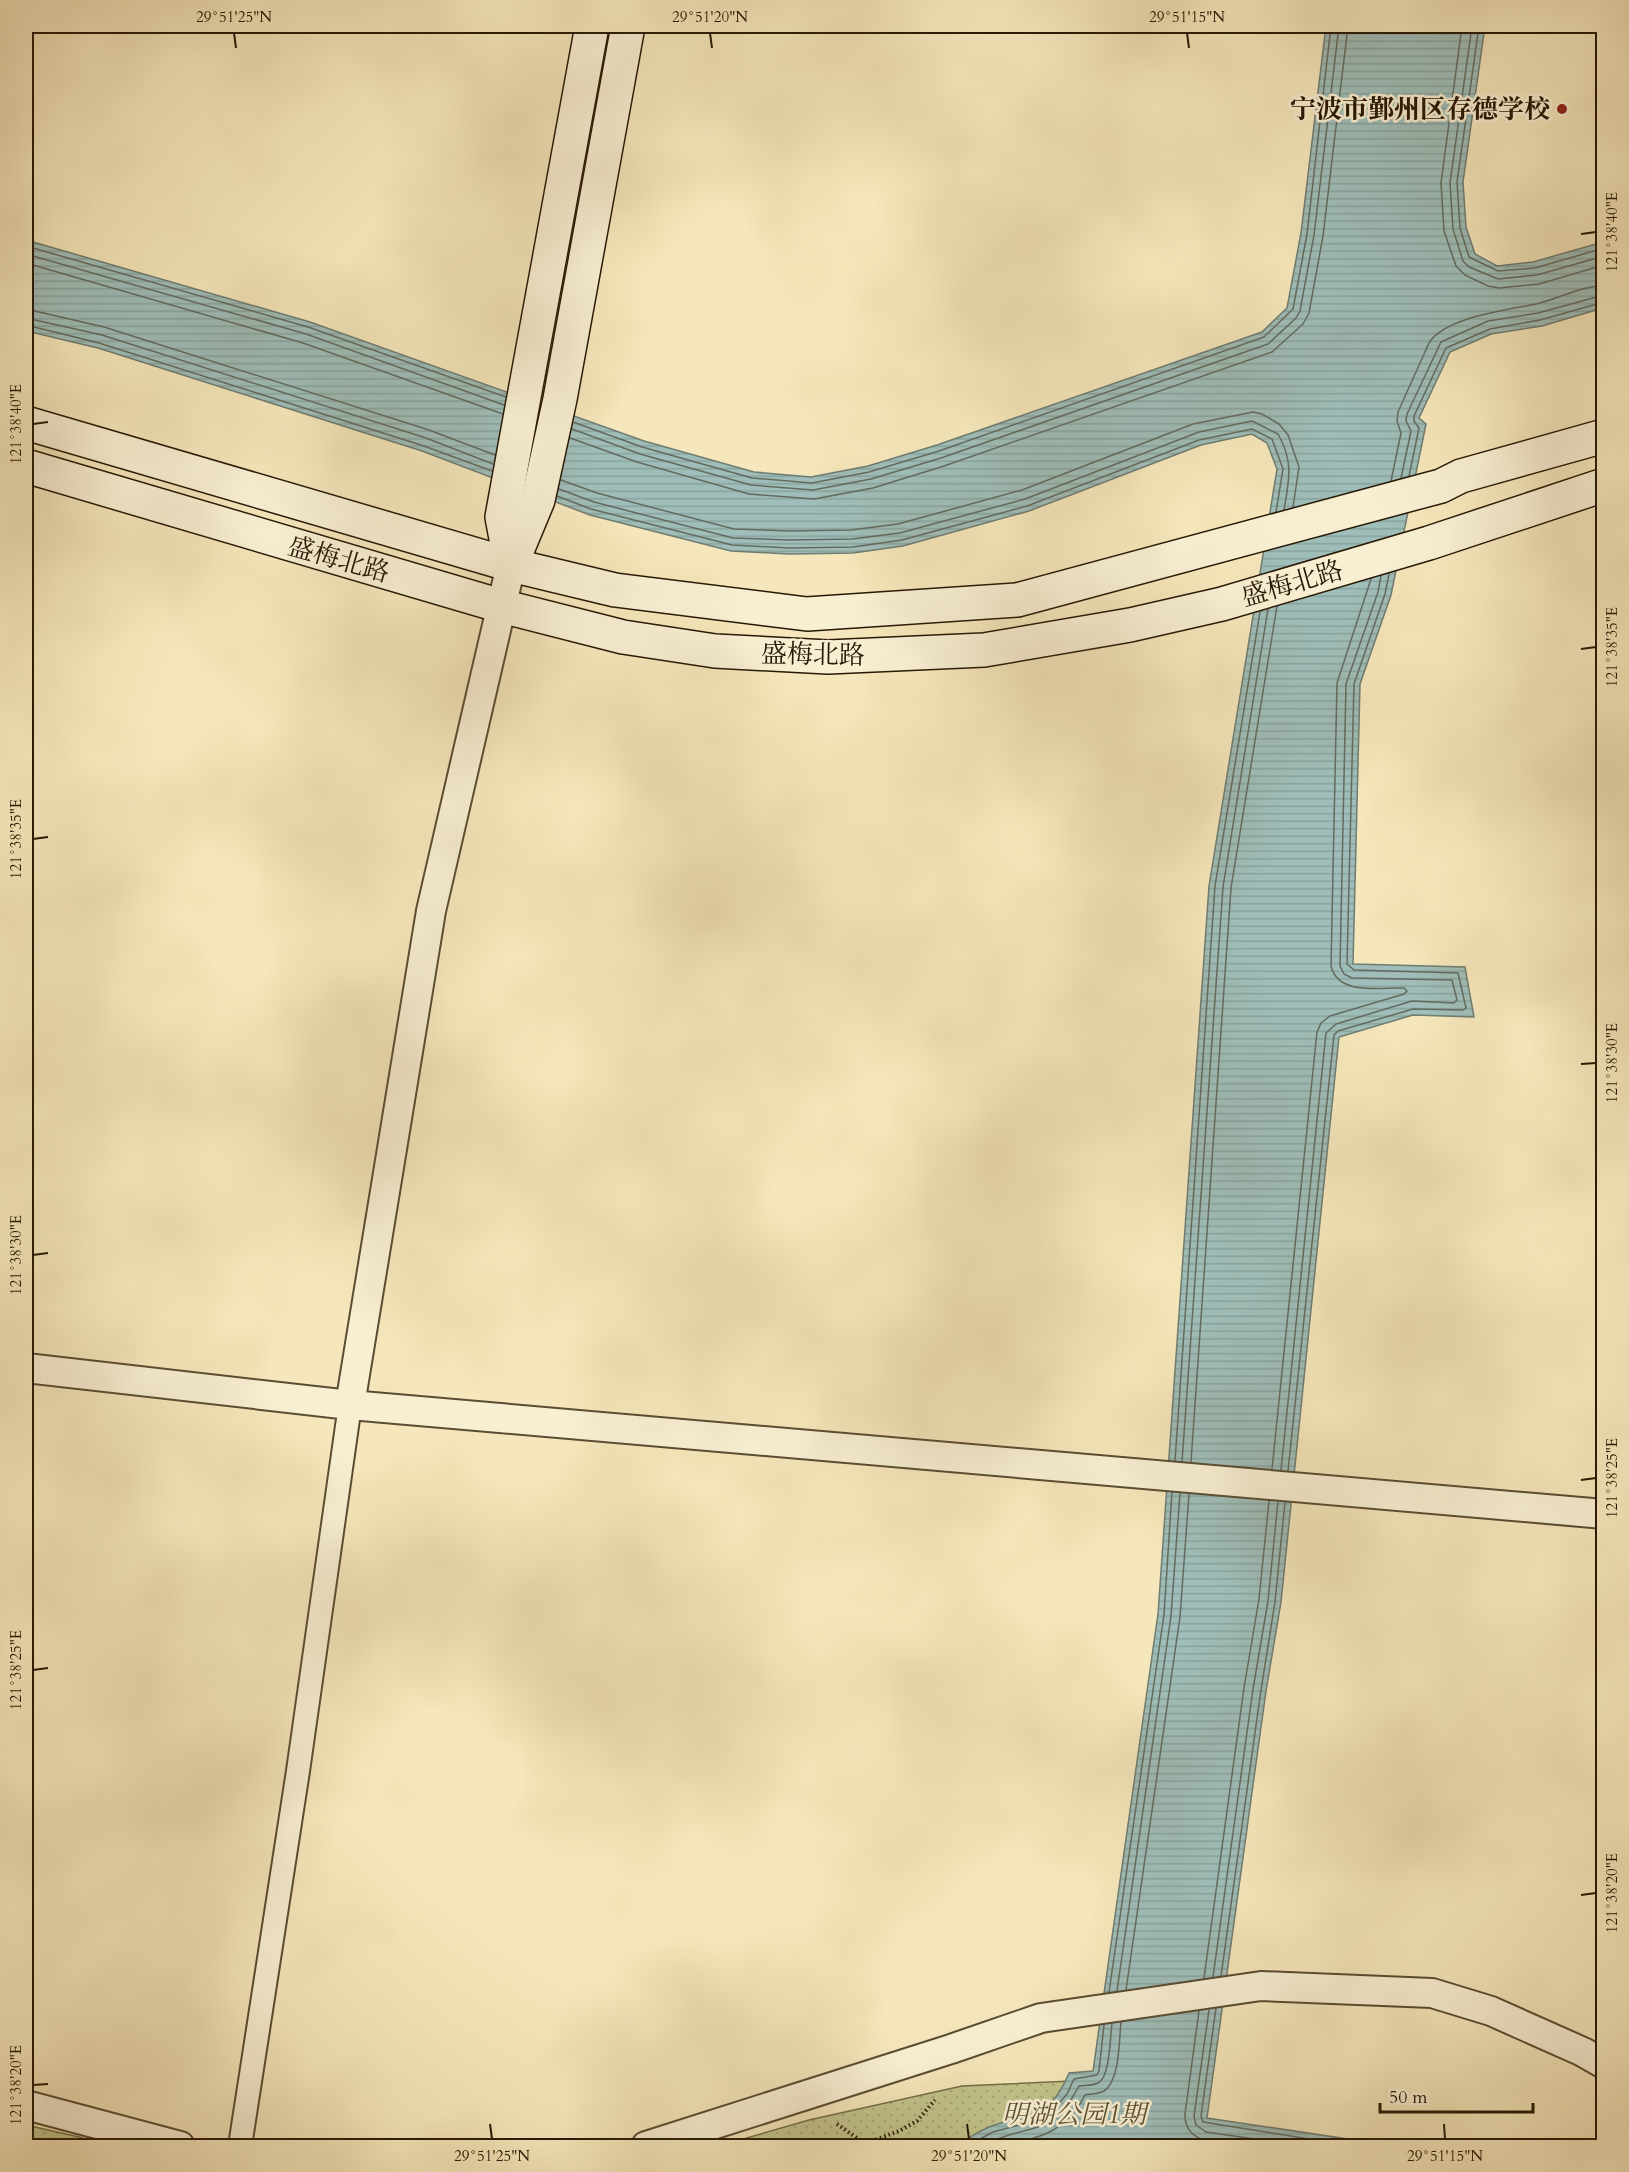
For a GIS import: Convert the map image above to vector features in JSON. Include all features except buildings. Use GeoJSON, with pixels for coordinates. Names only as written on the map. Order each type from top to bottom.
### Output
{"type":"FeatureCollection","features":[{"type":"Feature","properties":{"kind":"main road"},"geometry":{"type":"LineString","coordinates":[[511,566],[502,517],[592,26]]}},
{"type":"Feature","properties":{"kind":"main road"},"geometry":{"type":"LineString","coordinates":[[511,566],[538,500],[560,399],[628,26]]}},
{"type":"Feature","properties":{"kind":"main road","name":"盛梅北路"},"geometry":{"type":"LineString","coordinates":[[26,423],[511,566],[615,590],[807,614],[1017,600],[1441,486],[1461,476],[1604,436]]}},
{"type":"Feature","properties":{"kind":"main road","name":"盛梅北路"},"geometry":{"type":"LineString","coordinates":[[26,466],[501,606],[623,637],[715,651],[828,657],[984,650],[1130,625],[1222,604],[1428,543],[1604,485]]}},
{"type":"Feature","properties":{"kind":"street"},"geometry":{"type":"LineString","coordinates":[[240,2146],[298,1771],[350,1405],[431,911],[511,566]]}},
{"type":"Feature","properties":{"kind":"street"},"geometry":{"type":"LineString","coordinates":[[26,1368],[350,1405],[1604,1514]]}},
{"type":"Feature","properties":{"kind":"street"},"geometry":{"type":"LineString","coordinates":[[646,2146],[1041,2018],[1261,1986],[1432,1993],[1491,2011],[1604,2064]]}},
{"type":"Feature","properties":{"kind":"street"},"geometry":{"type":"LineString","coordinates":[[26,2105],[180,2146]]}},
{"type":"Feature","properties":{"kind":"path"},"geometry":{"type":"LineString","coordinates":[[837,2124],[861,2145],[899,2131],[917,2121],[935,2100]]}},
{"type":"Feature","properties":{"kind":"green space","name":"明湖公园1期"},"geometry":{"type":"Polygon","coordinates":[[[1072,2081],[1104,2146],[719,2146],[809,2120],[962,2086],[1072,2081]]]}},
{"type":"Feature","properties":{"kind":"green space"},"geometry":{"type":"Polygon","coordinates":[[[26,2125],[79,2137],[111,2146],[26,2146],[26,2125]]]}},
{"type":"Feature","properties":{"kind":"water"},"geometry":{"type":"Polygon","coordinates":[[[1326,26],[1485,26],[1463,182],[1466,227],[1475,254],[1497,266],[1533,262],[1603,242],[1603,308],[1542,326],[1491,334],[1450,352],[1419,418],[1426,424],[1391,595],[1360,684],[1353,964],[1465,967],[1474,1017],[1413,1015],[1339,1037],[1281,1602],[1266,1691],[1207,2118],[1395,2146],[955,2146],[987,2128],[1039,2112],[1054,2099],[1069,2073],[1093,2071],[1158,1614],[1209,886],[1277,469],[1267,443],[1252,434],[1201,445],[1029,511],[903,546],[853,553],[789,554],[731,551],[590,515],[422,451],[98,348],[26,331],[26,240],[310,322],[644,441],[754,472],[811,477],[868,466],[937,445],[1262,332],[1287,308],[1301,233],[1326,26]]]}},
{"type":"Feature","properties":{"kind":"place","name":"宁波市鄞州区存德学校"},"geometry":{"type":"Point","coordinates":[1562,109]}}]}
